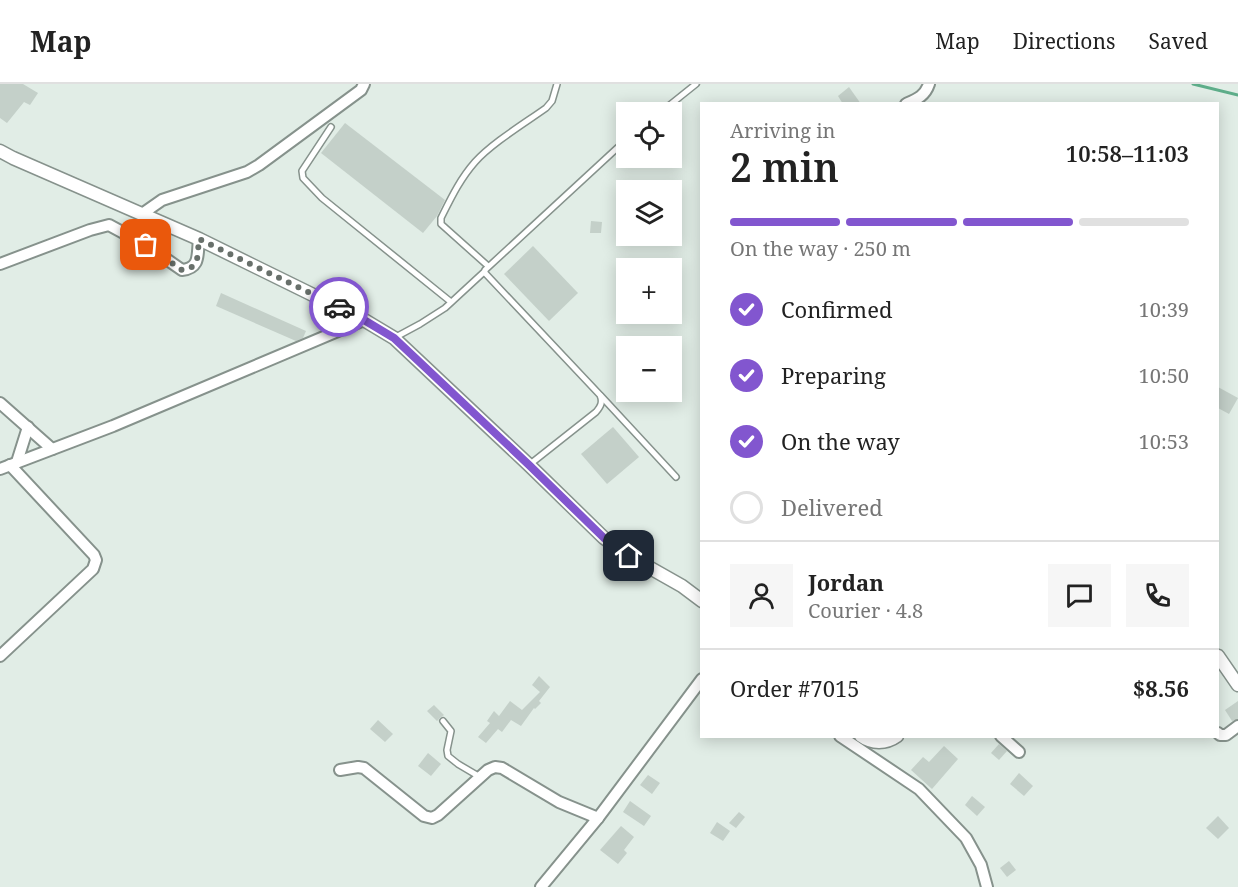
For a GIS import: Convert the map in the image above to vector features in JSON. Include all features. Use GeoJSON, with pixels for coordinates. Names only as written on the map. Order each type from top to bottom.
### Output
{"type":"FeatureCollection","features":[{"type":"Feature","properties":{"kind":"street"},"geometry":{"type":"LineString","coordinates":[[142,214],[162,200],[247,172],[259,165],[361,90],[364,84]]}},
{"type":"Feature","properties":{"kind":"street"},"geometry":{"type":"LineString","coordinates":[[911,102],[925,94],[928,84]]}},
{"type":"Feature","properties":{"kind":"street"},"geometry":{"type":"LineString","coordinates":[[0,151],[199,239],[364,320],[394,338],[604,538],[700,600]]}},
{"type":"Feature","properties":{"kind":"street"},"geometry":{"type":"LineString","coordinates":[[0,264],[109,225],[146,245],[182,270],[195,265],[199,239]]}},
{"type":"Feature","properties":{"kind":"street"},"geometry":{"type":"LineString","coordinates":[[9,465],[113,426],[364,320]]}},
{"type":"Feature","properties":{"kind":"street"},"geometry":{"type":"LineString","coordinates":[[0,403],[52,449]]}},
{"type":"Feature","properties":{"kind":"street"},"geometry":{"type":"LineString","coordinates":[[9,465],[28,428]]}},
{"type":"Feature","properties":{"kind":"street"},"geometry":{"type":"LineString","coordinates":[[0,656],[93,569],[96,560],[94,555],[9,465]]}},
{"type":"Feature","properties":{"kind":"street"},"geometry":{"type":"LineString","coordinates":[[1219,657],[1238,685]]}},
{"type":"Feature","properties":{"kind":"street"},"geometry":{"type":"LineString","coordinates":[[541,887],[598,818],[700,682]]}},
{"type":"Feature","properties":{"kind":"street"},"geometry":{"type":"LineString","coordinates":[[1219,734],[1226,735],[1238,726]]}},
{"type":"Feature","properties":{"kind":"street"},"geometry":{"type":"LineString","coordinates":[[843,738],[919,789],[966,837],[981,866],[987,887]]}},
{"type":"Feature","properties":{"kind":"street"},"geometry":{"type":"LineString","coordinates":[[864,738],[878,743],[894,738]]}},
{"type":"Feature","properties":{"kind":"street"},"geometry":{"type":"LineString","coordinates":[[1003,738],[1019,752]]}},
{"type":"Feature","properties":{"kind":"street"},"geometry":{"type":"LineString","coordinates":[[340,770],[364,768],[424,816],[432,818],[488,770],[495,767],[502,768],[559,802],[598,818]]}},
{"type":"Feature","properties":{"kind":"lane"},"geometry":{"type":"LineString","coordinates":[[557,84],[552,101],[546,108],[476,160],[461,180],[441,218],[441,225],[486,269],[676,477]]}},
{"type":"Feature","properties":{"kind":"lane"},"geometry":{"type":"LineString","coordinates":[[674,102],[696,84]]}},
{"type":"Feature","properties":{"kind":"lane"},"geometry":{"type":"LineString","coordinates":[[331,127],[302,171],[303,178],[322,198],[451,302]]}},
{"type":"Feature","properties":{"kind":"lane"},"geometry":{"type":"LineString","coordinates":[[394,338],[445,308],[616,150]]}},
{"type":"Feature","properties":{"kind":"lane"},"geometry":{"type":"LineString","coordinates":[[529,465],[596,412],[602,403],[600,395]]}},
{"type":"Feature","properties":{"kind":"lane"},"geometry":{"type":"LineString","coordinates":[[443,721],[451,731],[448,756],[480,777]]}},
{"type":"Feature","properties":{"kind":"building"},"geometry":{"type":"Polygon","coordinates":[[[0,84],[23,84],[38,93],[30,105],[24,102],[7,123],[0,118],[0,84]]]}},
{"type":"Feature","properties":{"kind":"building"},"geometry":{"type":"Polygon","coordinates":[[[849,87],[860,102],[842,102],[838,96],[849,87]]]}},
{"type":"Feature","properties":{"kind":"building"},"geometry":{"type":"Polygon","coordinates":[[[345,123],[445,200],[437,216],[423,233],[321,153],[345,123]]]}},
{"type":"Feature","properties":{"kind":"building"},"geometry":{"type":"Polygon","coordinates":[[[591,221],[602,222],[601,233],[590,233],[591,221]]]}},
{"type":"Feature","properties":{"kind":"building"},"geometry":{"type":"Polygon","coordinates":[[[533,246],[578,293],[549,321],[504,274],[533,246]]]}},
{"type":"Feature","properties":{"kind":"building"},"geometry":{"type":"Polygon","coordinates":[[[221,293],[306,331],[303,338],[296,341],[216,306],[221,293]]]}},
{"type":"Feature","properties":{"kind":"building"},"geometry":{"type":"Polygon","coordinates":[[[1219,388],[1238,398],[1229,414],[1219,409],[1219,388]]]}},
{"type":"Feature","properties":{"kind":"building"},"geometry":{"type":"Polygon","coordinates":[[[613,427],[639,457],[607,484],[581,454],[613,427]]]}},
{"type":"Feature","properties":{"kind":"building"},"geometry":{"type":"Polygon","coordinates":[[[539,676],[550,687],[539,701],[541,703],[534,708],[521,726],[511,720],[502,732],[498,729],[486,743],[478,737],[490,723],[487,721],[494,711],[499,716],[510,701],[522,710],[540,692],[532,685],[539,676]]]}},
{"type":"Feature","properties":{"kind":"building"},"geometry":{"type":"Polygon","coordinates":[[[1238,701],[1238,719],[1232,721],[1225,710],[1238,701]]]}},
{"type":"Feature","properties":{"kind":"building"},"geometry":{"type":"Polygon","coordinates":[[[434,705],[444,715],[437,721],[427,711],[434,705]]]}},
{"type":"Feature","properties":{"kind":"building"},"geometry":{"type":"Polygon","coordinates":[[[378,720],[393,734],[385,742],[370,729],[378,720]]]}},
{"type":"Feature","properties":{"kind":"building"},"geometry":{"type":"Polygon","coordinates":[[[999,744],[1007,751],[999,760],[991,753],[999,744]]]}},
{"type":"Feature","properties":{"kind":"building"},"geometry":{"type":"Polygon","coordinates":[[[944,746],[958,759],[932,789],[911,770],[923,757],[929,762],[944,746]]]}},
{"type":"Feature","properties":{"kind":"building"},"geometry":{"type":"Polygon","coordinates":[[[428,753],[441,764],[431,776],[418,766],[428,753]]]}},
{"type":"Feature","properties":{"kind":"building"},"geometry":{"type":"Polygon","coordinates":[[[1019,773],[1033,786],[1024,796],[1010,784],[1019,773]]]}},
{"type":"Feature","properties":{"kind":"building"},"geometry":{"type":"Polygon","coordinates":[[[648,775],[660,783],[652,794],[640,785],[648,775]]]}},
{"type":"Feature","properties":{"kind":"building"},"geometry":{"type":"Polygon","coordinates":[[[972,796],[985,807],[977,816],[965,805],[972,796]]]}},
{"type":"Feature","properties":{"kind":"building"},"geometry":{"type":"Polygon","coordinates":[[[630,801],[651,816],[644,826],[623,812],[630,801]]]}},
{"type":"Feature","properties":{"kind":"building"},"geometry":{"type":"Polygon","coordinates":[[[739,812],[745,817],[736,828],[729,823],[739,812]]]}},
{"type":"Feature","properties":{"kind":"building"},"geometry":{"type":"Polygon","coordinates":[[[1218,816],[1229,828],[1218,839],[1206,828],[1218,816]]]}},
{"type":"Feature","properties":{"kind":"building"},"geometry":{"type":"Polygon","coordinates":[[[717,822],[730,831],[723,841],[710,833],[717,822]]]}},
{"type":"Feature","properties":{"kind":"building"},"geometry":{"type":"Polygon","coordinates":[[[621,826],[634,837],[624,850],[627,853],[618,864],[600,850],[621,826]]]}},
{"type":"Feature","properties":{"kind":"building"},"geometry":{"type":"Polygon","coordinates":[[[1009,861],[1016,870],[1007,877],[1000,868],[1009,861]]]}},
{"type":"Feature","properties":{"kind":"waterway"},"geometry":{"type":"LineString","coordinates":[[1193,84],[1238,95]]}},
{"type":"Feature","properties":{"kind":"way so far"},"geometry":{"type":"LineString","coordinates":[[146,245],[182,270],[195,265],[199,239],[339,307]]}},
{"type":"Feature","properties":{"kind":"route"},"geometry":{"type":"LineString","coordinates":[[339,307],[394,338],[604,538],[629,556]]}}]}
